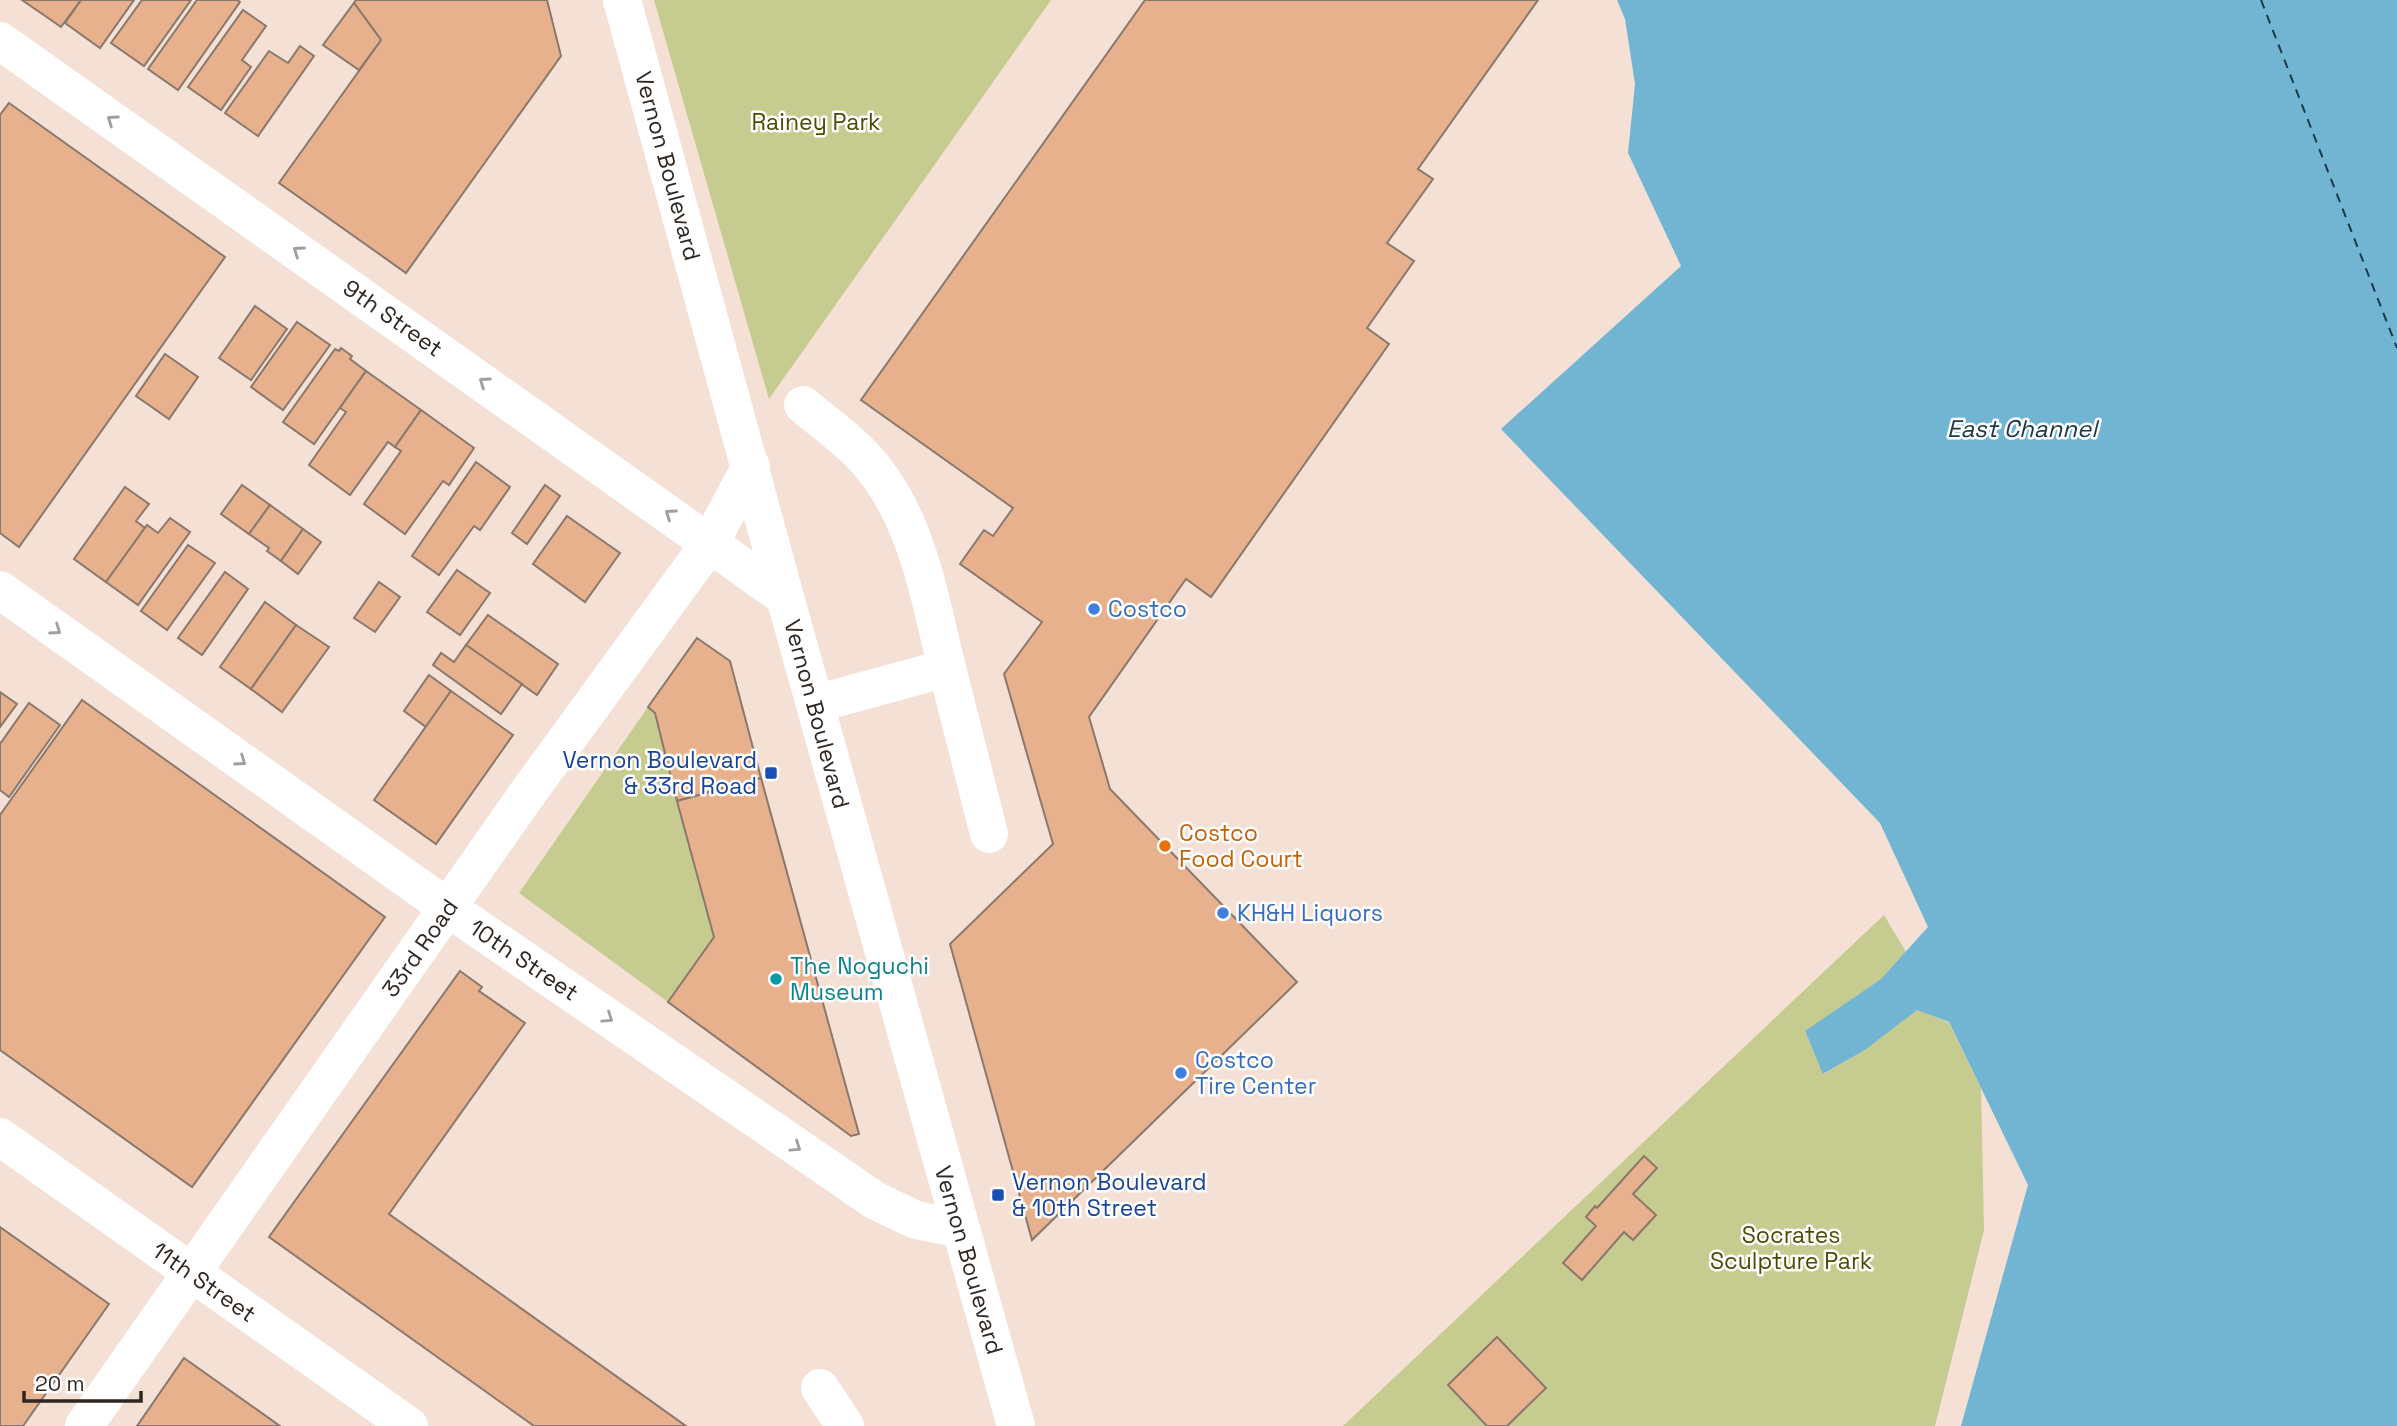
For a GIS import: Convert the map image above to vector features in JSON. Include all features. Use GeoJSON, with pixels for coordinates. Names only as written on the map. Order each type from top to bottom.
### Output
{"type":"FeatureCollection","features":[{"type":"Feature","properties":{"kind":"street","name":"Vernon Boulevard"},"geometry":{"type":"LineString","coordinates":[[622,0],[1016,1426]]}},
{"type":"Feature","properties":{"kind":"street","name":"9th Street"},"geometry":{"type":"LineString","coordinates":[[0,41],[785,597]]}},
{"type":"Feature","properties":{"kind":"street"},"geometry":{"type":"LineString","coordinates":[[803,405],[858,451],[884,483],[916,545],[989,834]]}},
{"type":"Feature","properties":{"kind":"street","name":"33rd Road"},"geometry":{"type":"LineString","coordinates":[[84,1426],[527,794],[710,542],[751,466]]}},
{"type":"Feature","properties":{"kind":"street","name":"10th Street"},"geometry":{"type":"LineString","coordinates":[[0,590],[448,908],[876,1201],[916,1220],[960,1229]]}},
{"type":"Feature","properties":{"kind":"street"},"geometry":{"type":"LineString","coordinates":[[815,704],[947,668]]}},
{"type":"Feature","properties":{"kind":"street","name":"11th Street"},"geometry":{"type":"LineString","coordinates":[[0,1137],[409,1426]]}},
{"type":"Feature","properties":{"kind":"street"},"geometry":{"type":"LineString","coordinates":[[820,1388],[845,1426]]}},
{"type":"Feature","properties":{"kind":"green space","name":"Rainey Park"},"geometry":{"type":"Polygon","coordinates":[[[654,0],[1051,0],[769,399],[654,0]]]}},
{"type":"Feature","properties":{"kind":"green space"},"geometry":{"type":"Polygon","coordinates":[[[648,707],[655,713],[714,937],[668,1002],[519,893],[648,707]]]}},
{"type":"Feature","properties":{"kind":"green space","name":"Socrates Sculpture Park"},"geometry":{"type":"Polygon","coordinates":[[[1884,915],[1906,952],[1881,979],[1805,1032],[1824,1074],[1865,1050],[1917,1009],[1949,1023],[1981,1088],[1984,1230],[1935,1426],[1343,1426],[1884,915]]]}},
{"type":"Feature","properties":{"kind":"water","name":"East Channel"},"geometry":{"type":"Polygon","coordinates":[[[1617,0],[2397,0],[2397,1426],[1961,1426],[2028,1185],[1949,1022],[1917,1010],[1865,1050],[1823,1074],[1805,1031],[1881,979],[1928,927],[1880,823],[1501,429],[1681,266],[1628,153],[1635,84],[1625,19],[1617,0]]]}},
{"type":"Feature","properties":{"kind":"building"},"geometry":{"type":"Polygon","coordinates":[[[22,0],[81,0],[61,27],[22,0]]]}},
{"type":"Feature","properties":{"kind":"building"},"geometry":{"type":"Polygon","coordinates":[[[81,0],[134,0],[100,48],[65,23],[81,0]]]}},
{"type":"Feature","properties":{"kind":"building"},"geometry":{"type":"Polygon","coordinates":[[[142,0],[191,0],[144,66],[111,43],[142,0]]]}},
{"type":"Feature","properties":{"kind":"building"},"geometry":{"type":"Polygon","coordinates":[[[197,0],[240,2],[178,90],[148,69],[197,0]]]}},
{"type":"Feature","properties":{"kind":"building"},"geometry":{"type":"Polygon","coordinates":[[[356,0],[547,0],[561,56],[406,273],[279,183],[381,40],[354,3],[356,0]]]}},
{"type":"Feature","properties":{"kind":"building","name":"Costco"},"geometry":{"type":"Polygon","coordinates":[[[1145,0],[1538,0],[1418,169],[1433,179],[1387,243],[1414,261],[1367,328],[1389,344],[1211,597],[1186,579],[1089,717],[1110,789],[1297,982],[1032,1240],[950,944],[1053,844],[1004,674],[1042,622],[960,564],[984,530],[993,536],[1013,508],[861,400],[1145,0]]]}},
{"type":"Feature","properties":{"kind":"building"},"geometry":{"type":"Polygon","coordinates":[[[354,3],[381,40],[359,70],[323,45],[354,3]]]}},
{"type":"Feature","properties":{"kind":"building"},"geometry":{"type":"Polygon","coordinates":[[[243,10],[266,26],[242,60],[251,67],[221,110],[188,87],[243,10]]]}},
{"type":"Feature","properties":{"kind":"building"},"geometry":{"type":"Polygon","coordinates":[[[300,46],[314,56],[258,136],[225,113],[269,51],[288,63],[300,46]]]}},
{"type":"Feature","properties":{"kind":"building"},"geometry":{"type":"Polygon","coordinates":[[[9,103],[225,257],[19,547],[0,533],[0,115],[9,103]]]}},
{"type":"Feature","properties":{"kind":"building"},"geometry":{"type":"Polygon","coordinates":[[[255,306],[287,329],[251,380],[219,358],[255,306]]]}},
{"type":"Feature","properties":{"kind":"building"},"geometry":{"type":"Polygon","coordinates":[[[297,322],[330,345],[283,410],[251,387],[297,322]]]}},
{"type":"Feature","properties":{"kind":"building"},"geometry":{"type":"Polygon","coordinates":[[[341,348],[366,371],[314,444],[283,422],[335,349],[339,351],[341,348]]]}},
{"type":"Feature","properties":{"kind":"building"},"geometry":{"type":"Polygon","coordinates":[[[165,354],[198,377],[169,419],[136,396],[165,354]]]}},
{"type":"Feature","properties":{"kind":"building"},"geometry":{"type":"Polygon","coordinates":[[[366,371],[421,410],[395,447],[388,442],[350,495],[309,465],[346,412],[340,408],[366,371]]]}},
{"type":"Feature","properties":{"kind":"building"},"geometry":{"type":"Polygon","coordinates":[[[421,410],[474,448],[449,485],[443,481],[405,534],[364,504],[401,451],[395,447],[421,410]]]}},
{"type":"Feature","properties":{"kind":"building"},"geometry":{"type":"Polygon","coordinates":[[[476,462],[510,487],[480,530],[474,526],[439,575],[412,556],[476,462]]]}},
{"type":"Feature","properties":{"kind":"building"},"geometry":{"type":"Polygon","coordinates":[[[242,485],[270,505],[249,534],[221,514],[242,485]]]}},
{"type":"Feature","properties":{"kind":"building"},"geometry":{"type":"Polygon","coordinates":[[[545,485],[560,496],[527,544],[512,533],[545,485]]]}},
{"type":"Feature","properties":{"kind":"building"},"geometry":{"type":"Polygon","coordinates":[[[125,487],[149,504],[136,521],[145,528],[106,582],[74,559],[125,487]]]}},
{"type":"Feature","properties":{"kind":"building"},"geometry":{"type":"Polygon","coordinates":[[[270,505],[303,529],[281,561],[267,551],[269,548],[249,534],[270,505]]]}},
{"type":"Feature","properties":{"kind":"building"},"geometry":{"type":"Polygon","coordinates":[[[567,516],[620,553],[585,602],[533,564],[567,516]]]}},
{"type":"Feature","properties":{"kind":"building"},"geometry":{"type":"Polygon","coordinates":[[[170,518],[190,532],[138,605],[106,582],[147,525],[158,533],[170,518]]]}},
{"type":"Feature","properties":{"kind":"building"},"geometry":{"type":"Polygon","coordinates":[[[303,529],[321,542],[298,574],[281,561],[303,529]]]}},
{"type":"Feature","properties":{"kind":"building"},"geometry":{"type":"Polygon","coordinates":[[[188,545],[215,563],[167,630],[141,611],[188,545]]]}},
{"type":"Feature","properties":{"kind":"building"},"geometry":{"type":"Polygon","coordinates":[[[457,570],[490,593],[460,635],[427,612],[457,570]]]}},
{"type":"Feature","properties":{"kind":"building"},"geometry":{"type":"Polygon","coordinates":[[[225,572],[248,589],[202,655],[178,638],[225,572]]]}},
{"type":"Feature","properties":{"kind":"building"},"geometry":{"type":"Polygon","coordinates":[[[379,582],[400,597],[375,632],[354,618],[379,582]]]}},
{"type":"Feature","properties":{"kind":"building"},"geometry":{"type":"Polygon","coordinates":[[[265,602],[296,625],[251,689],[220,667],[265,602]]]}},
{"type":"Feature","properties":{"kind":"building"},"geometry":{"type":"Polygon","coordinates":[[[488,615],[558,664],[537,695],[466,645],[488,615]]]}},
{"type":"Feature","properties":{"kind":"building"},"geometry":{"type":"Polygon","coordinates":[[[296,625],[329,647],[282,712],[251,689],[296,625]]]}},
{"type":"Feature","properties":{"kind":"building"},"geometry":{"type":"Polygon","coordinates":[[[697,638],[730,661],[761,778],[677,801],[655,713],[648,707],[697,638]]]}},
{"type":"Feature","properties":{"kind":"building"},"geometry":{"type":"Polygon","coordinates":[[[466,645],[522,684],[501,714],[433,665],[441,653],[454,662],[466,645]]]}},
{"type":"Feature","properties":{"kind":"building"},"geometry":{"type":"Polygon","coordinates":[[[429,675],[451,691],[426,727],[404,711],[429,675]]]}},
{"type":"Feature","properties":{"kind":"building"},"geometry":{"type":"Polygon","coordinates":[[[451,691],[513,735],[436,844],[374,800],[451,691]]]}},
{"type":"Feature","properties":{"kind":"building"},"geometry":{"type":"Polygon","coordinates":[[[0,692],[17,704],[0,727],[0,692]]]}},
{"type":"Feature","properties":{"kind":"building"},"geometry":{"type":"Polygon","coordinates":[[[82,700],[385,917],[192,1187],[0,1050],[0,815],[82,700]]]}},
{"type":"Feature","properties":{"kind":"building"},"geometry":{"type":"Polygon","coordinates":[[[29,703],[60,725],[9,797],[0,790],[0,744],[29,703]]]}},
{"type":"Feature","properties":{"kind":"building"},"geometry":{"type":"Polygon","coordinates":[[[761,778],[859,1134],[851,1136],[668,1002],[714,937],[677,801],[761,778]]]}},
{"type":"Feature","properties":{"kind":"building"},"geometry":{"type":"Polygon","coordinates":[[[460,971],[482,987],[479,991],[525,1023],[389,1214],[686,1426],[534,1426],[269,1237],[460,971]]]}},
{"type":"Feature","properties":{"kind":"building"},"geometry":{"type":"Polygon","coordinates":[[[1644,1156],[1657,1168],[1633,1194],[1656,1215],[1633,1240],[1624,1232],[1582,1280],[1563,1263],[1596,1226],[1586,1217],[1644,1156]]]}},
{"type":"Feature","properties":{"kind":"building"},"geometry":{"type":"Polygon","coordinates":[[[0,1227],[109,1304],[23,1426],[0,1426],[0,1227]]]}},
{"type":"Feature","properties":{"kind":"building"},"geometry":{"type":"Polygon","coordinates":[[[1497,1337],[1546,1388],[1507,1426],[1487,1426],[1448,1385],[1497,1337]]]}},
{"type":"Feature","properties":{"kind":"building"},"geometry":{"type":"Polygon","coordinates":[[[184,1358],[280,1426],[137,1426],[184,1358]]]}},
{"type":"Feature","properties":{"kind":"ferry route"},"geometry":{"type":"LineString","coordinates":[[2261,0],[2397,348]]}},
{"type":"Feature","properties":{"kind":"place","name":"Costco"},"geometry":{"type":"Point","coordinates":[1094,609]}},
{"type":"Feature","properties":{"kind":"place","name":"Vernon Boulevard & 33rd Road"},"geometry":{"type":"Point","coordinates":[771,773]}},
{"type":"Feature","properties":{"kind":"place","name":"Costco Food Court"},"geometry":{"type":"Point","coordinates":[1165,846]}},
{"type":"Feature","properties":{"kind":"place","name":"KH&H Liquors"},"geometry":{"type":"Point","coordinates":[1223,913]}},
{"type":"Feature","properties":{"kind":"place","name":"The Noguchi Museum"},"geometry":{"type":"Point","coordinates":[776,979]}},
{"type":"Feature","properties":{"kind":"place","name":"Costco Tire Center"},"geometry":{"type":"Point","coordinates":[1181,1073]}},
{"type":"Feature","properties":{"kind":"place","name":"Vernon Boulevard & 10th Street"},"geometry":{"type":"Point","coordinates":[998,1195]}}]}
